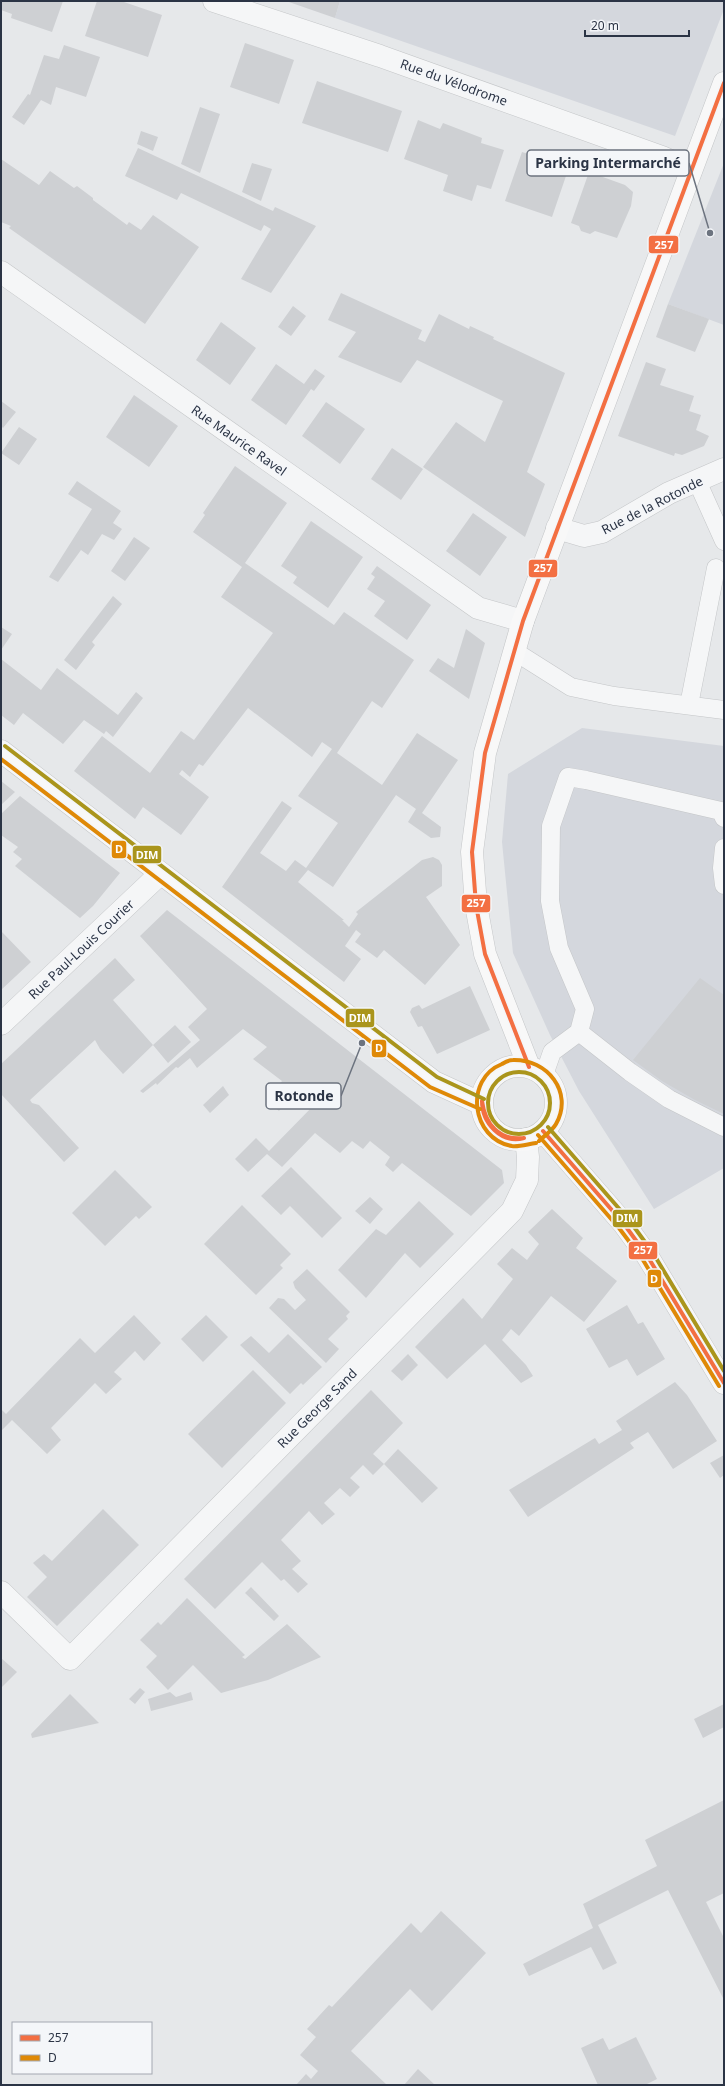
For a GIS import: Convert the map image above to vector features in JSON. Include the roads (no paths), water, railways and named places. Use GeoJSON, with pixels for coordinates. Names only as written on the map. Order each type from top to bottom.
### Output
{"type":"FeatureCollection","features":[{"type":"Feature","properties":{"kind":"main road"},"geometry":{"type":"LineString","coordinates":[[536,1071],[512,1067],[496,1073],[488,1082],[483,1092],[482,1104],[484,1116],[491,1128],[501,1135],[513,1140],[534,1135],[551,1122],[555,1110],[556,1097],[551,1085],[536,1071],[485,954],[476,905],[472,852],[485,753],[523,621],[724,83]]}},
{"type":"Feature","properties":{"kind":"main road"},"geometry":{"type":"LineString","coordinates":[[1,751],[434,1082],[482,1104]]}},
{"type":"Feature","properties":{"kind":"main road"},"geometry":{"type":"LineString","coordinates":[[534,1135],[624,1224],[648,1257],[724,1382]]}},
{"type":"Feature","properties":{"kind":"street","name":"Rue du Vélodrome"},"geometry":{"type":"LineString","coordinates":[[214,1],[380,56],[662,157],[691,170]]}},
{"type":"Feature","properties":{"kind":"street","name":"Rue Maurice Ravel"},"geometry":{"type":"LineString","coordinates":[[1,272],[478,608],[523,621]]}},
{"type":"Feature","properties":{"kind":"street","name":"Rue de la Rotonde"},"geometry":{"type":"LineString","coordinates":[[557,528],[584,536],[602,532],[669,493],[724,469]]}},
{"type":"Feature","properties":{"kind":"street","name":"Rue Paul-Louis Courier"},"geometry":{"type":"LineString","coordinates":[[1,1024],[160,874]]}},
{"type":"Feature","properties":{"kind":"street","name":"Rue George Sand"},"geometry":{"type":"LineString","coordinates":[[1,1592],[70,1659],[512,1211],[527,1180],[528,1157],[534,1135]]}},
{"type":"Feature","properties":{"kind":"lane"},"geometry":{"type":"LineString","coordinates":[[697,481],[724,541]]}},
{"type":"Feature","properties":{"kind":"lane"},"geometry":{"type":"LineString","coordinates":[[720,564],[724,592]]}},
{"type":"Feature","properties":{"kind":"lane"},"geometry":{"type":"LineString","coordinates":[[689,705],[720,564]]}},
{"type":"Feature","properties":{"kind":"lane"},"geometry":{"type":"LineString","coordinates":[[514,651],[572,687],[614,696],[724,710]]}},
{"type":"Feature","properties":{"kind":"lane"},"geometry":{"type":"LineString","coordinates":[[536,1071],[552,1052],[579,1032],[585,1009],[559,948],[550,901],[551,826],[568,777],[721,811],[724,818]]}},
{"type":"Feature","properties":{"kind":"lane"},"geometry":{"type":"LineString","coordinates":[[724,848],[722,868],[724,885]]}},
{"type":"Feature","properties":{"kind":"lane"},"geometry":{"type":"LineString","coordinates":[[579,1032],[630,1072],[669,1099],[724,1126]]}},
{"type":"Feature","properties":{"kind":"place","name":"Parking Intermarché"},"geometry":{"type":"Point","coordinates":[710,233]}},
{"type":"Feature","properties":{"kind":"place","name":"Rotonde"},"geometry":{"type":"Point","coordinates":[362,1043]}}]}
